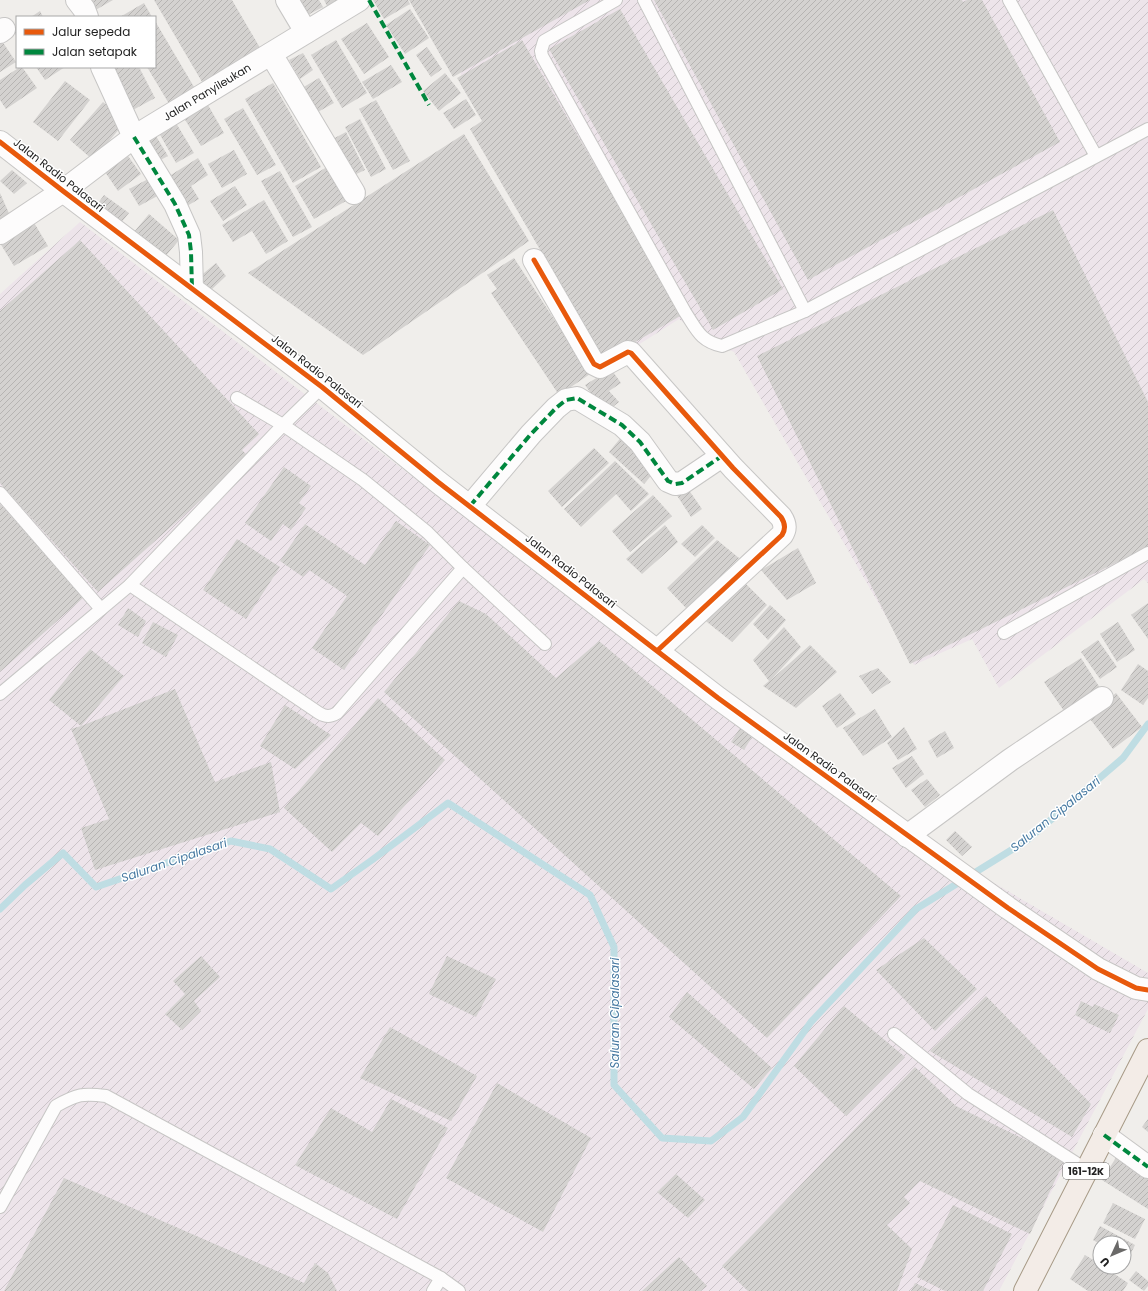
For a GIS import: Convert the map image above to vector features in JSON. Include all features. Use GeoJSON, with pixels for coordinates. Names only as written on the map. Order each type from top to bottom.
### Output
{"type":"FeatureCollection","features":[{"type":"Feature","properties":{"kind":"main road","name":"161-12K"},"geometry":{"type":"LineString","coordinates":[[1025,1291],[1148,1050]]}},
{"type":"Feature","properties":{"kind":"street"},"geometry":{"type":"LineString","coordinates":[[77,0],[87,16]]}},
{"type":"Feature","properties":{"kind":"street"},"geometry":{"type":"LineString","coordinates":[[287,0],[306,32]]}},
{"type":"Feature","properties":{"kind":"street","name":"Jalan Panyileukan"},"geometry":{"type":"LineString","coordinates":[[0,233],[63,191],[134,137],[358,1]]}},
{"type":"Feature","properties":{"kind":"street"},"geometry":{"type":"LineString","coordinates":[[271,54],[354,193]]}},
{"type":"Feature","properties":{"kind":"street"},"geometry":{"type":"LineString","coordinates":[[102,68],[134,137],[175,204],[188,235],[191,252],[192,289]]}},
{"type":"Feature","properties":{"kind":"street","name":"Jalan Radio Palasari"},"geometry":{"type":"LineString","coordinates":[[1,145],[322,387],[438,482],[658,650],[718,698],[1008,908],[1098,969],[1136,988],[1148,990]]}},
{"type":"Feature","properties":{"kind":"street"},"geometry":{"type":"LineString","coordinates":[[534,260],[594,364],[600,367],[628,352],[631,353],[722,456],[781,517],[784,523],[784,532],[658,650]]}},
{"type":"Feature","properties":{"kind":"street"},"geometry":{"type":"LineString","coordinates":[[470,506],[531,434],[556,408],[566,400],[577,398],[622,425],[640,442],[668,481],[672,484],[682,483],[722,456]]}},
{"type":"Feature","properties":{"kind":"street"},"geometry":{"type":"LineString","coordinates":[[907,836],[1010,760],[1102,698]]}},
{"type":"Feature","properties":{"kind":"street"},"geometry":{"type":"LineString","coordinates":[[1104,1136],[1148,1167]]}},
{"type":"Feature","properties":{"kind":"lane"},"geometry":{"type":"LineString","coordinates":[[616,0],[544,41],[541,51],[542,56],[689,318],[700,335],[710,344],[722,346],[805,311],[1148,129]]}},
{"type":"Feature","properties":{"kind":"lane"},"geometry":{"type":"LineString","coordinates":[[644,0],[805,311]]}},
{"type":"Feature","properties":{"kind":"lane"},"geometry":{"type":"LineString","coordinates":[[1009,0],[1096,156]]}},
{"type":"Feature","properties":{"kind":"lane"},"geometry":{"type":"LineString","coordinates":[[0,694],[130,585],[283,425],[322,387]]}},
{"type":"Feature","properties":{"kind":"lane"},"geometry":{"type":"LineString","coordinates":[[237,398],[283,425],[369,485],[427,532],[463,568],[545,644]]}},
{"type":"Feature","properties":{"kind":"lane"},"geometry":{"type":"LineString","coordinates":[[0,493],[101,609]]}},
{"type":"Feature","properties":{"kind":"lane"},"geometry":{"type":"LineString","coordinates":[[1004,633],[1148,553]]}},
{"type":"Feature","properties":{"kind":"lane"},"geometry":{"type":"LineString","coordinates":[[130,585],[324,716],[330,716],[337,713],[463,568]]}},
{"type":"Feature","properties":{"kind":"lane"},"geometry":{"type":"LineString","coordinates":[[894,1034],[968,1094],[1087,1170]]}},
{"type":"Feature","properties":{"kind":"lane"},"geometry":{"type":"LineString","coordinates":[[0,1207],[56,1106],[72,1096],[87,1094],[106,1096],[441,1278],[458,1291]]}},
{"type":"Feature","properties":{"kind":"lane"},"geometry":{"type":"LineString","coordinates":[[433,1291],[441,1278]]}},
{"type":"Feature","properties":{"kind":"shaded area"},"geometry":{"type":"Polygon","coordinates":[[[424,0],[1148,0],[1148,583],[1144,579],[999,688],[972,639],[914,665],[734,352],[705,340],[679,319],[605,366],[424,0]]]}},
{"type":"Feature","properties":{"kind":"shaded area"},"geometry":{"type":"Polygon","coordinates":[[[80,222],[780,758],[1148,973],[1148,1009],[999,1291],[0,1291],[0,294],[80,222]]]}},
{"type":"Feature","properties":{"kind":"building"},"geometry":{"type":"Polygon","coordinates":[[[85,0],[113,0],[92,12],[85,0]]]}},
{"type":"Feature","properties":{"kind":"building"},"geometry":{"type":"Polygon","coordinates":[[[154,0],[232,0],[263,53],[205,87],[154,0]]]}},
{"type":"Feature","properties":{"kind":"building"},"geometry":{"type":"Polygon","coordinates":[[[293,0],[319,0],[323,7],[302,18],[293,0]]]}},
{"type":"Feature","properties":{"kind":"building"},"geometry":{"type":"Polygon","coordinates":[[[324,0],[344,0],[328,8],[324,0]]]}},
{"type":"Feature","properties":{"kind":"building"},"geometry":{"type":"Polygon","coordinates":[[[373,0],[408,0],[410,4],[384,19],[373,0]]]}},
{"type":"Feature","properties":{"kind":"building"},"geometry":{"type":"Polygon","coordinates":[[[409,0],[590,0],[453,77],[409,0]]]}},
{"type":"Feature","properties":{"kind":"building"},"geometry":{"type":"Polygon","coordinates":[[[654,0],[962,0],[963,2],[967,0],[982,0],[1060,142],[808,280],[654,0]]]}},
{"type":"Feature","properties":{"kind":"building"},"geometry":{"type":"Polygon","coordinates":[[[144,3],[151,16],[122,16],[144,3]]]}},
{"type":"Feature","properties":{"kind":"building"},"geometry":{"type":"Polygon","coordinates":[[[410,9],[429,38],[405,54],[386,25],[410,9]]]}},
{"type":"Feature","properties":{"kind":"building"},"geometry":{"type":"Polygon","coordinates":[[[620,9],[783,289],[713,330],[549,49],[620,9]]]}},
{"type":"Feature","properties":{"kind":"building"},"geometry":{"type":"Polygon","coordinates":[[[40,11],[42,16],[32,16],[40,11]]]}},
{"type":"Feature","properties":{"kind":"building"},"geometry":{"type":"Polygon","coordinates":[[[156,23],[197,92],[171,107],[148,68],[156,68],[156,23]]]}},
{"type":"Feature","properties":{"kind":"building"},"geometry":{"type":"Polygon","coordinates":[[[367,23],[389,57],[364,74],[341,39],[367,23]]]}},
{"type":"Feature","properties":{"kind":"building"},"geometry":{"type":"Polygon","coordinates":[[[16,27],[16,35],[12,29],[16,27]]]}},
{"type":"Feature","properties":{"kind":"building"},"geometry":{"type":"Polygon","coordinates":[[[0,38],[16,62],[0,72],[0,38]]]}},
{"type":"Feature","properties":{"kind":"building"},"geometry":{"type":"Polygon","coordinates":[[[336,40],[367,93],[342,108],[311,55],[336,40]]]}},
{"type":"Feature","properties":{"kind":"building"},"geometry":{"type":"Polygon","coordinates":[[[522,40],[682,315],[604,360],[470,129],[482,121],[457,78],[522,40]]]}},
{"type":"Feature","properties":{"kind":"building"},"geometry":{"type":"Polygon","coordinates":[[[427,47],[442,69],[431,77],[416,55],[427,47]]]}},
{"type":"Feature","properties":{"kind":"building"},"geometry":{"type":"Polygon","coordinates":[[[303,53],[313,70],[300,79],[289,60],[303,53]]]}},
{"type":"Feature","properties":{"kind":"building"},"geometry":{"type":"Polygon","coordinates":[[[391,65],[402,82],[373,99],[362,82],[391,65]]]}},
{"type":"Feature","properties":{"kind":"building"},"geometry":{"type":"Polygon","coordinates":[[[18,68],[23,68],[37,88],[6,109],[0,100],[0,80],[18,68]]]}},
{"type":"Feature","properties":{"kind":"building"},"geometry":{"type":"Polygon","coordinates":[[[37,68],[63,68],[45,80],[37,68]]]}},
{"type":"Feature","properties":{"kind":"building"},"geometry":{"type":"Polygon","coordinates":[[[112,68],[140,68],[155,98],[131,111],[112,68]]]}},
{"type":"Feature","properties":{"kind":"building"},"geometry":{"type":"Polygon","coordinates":[[[445,73],[461,93],[439,111],[423,91],[445,73]]]}},
{"type":"Feature","properties":{"kind":"building"},"geometry":{"type":"Polygon","coordinates":[[[319,78],[334,103],[316,113],[302,88],[319,78]]]}},
{"type":"Feature","properties":{"kind":"building"},"geometry":{"type":"Polygon","coordinates":[[[65,81],[90,100],[58,141],[33,122],[65,81]]]}},
{"type":"Feature","properties":{"kind":"building"},"geometry":{"type":"Polygon","coordinates":[[[273,83],[321,167],[293,183],[245,99],[273,83]]]}},
{"type":"Feature","properties":{"kind":"building"},"geometry":{"type":"Polygon","coordinates":[[[466,99],[476,115],[454,129],[443,113],[466,99]]]}},
{"type":"Feature","properties":{"kind":"building"},"geometry":{"type":"Polygon","coordinates":[[[376,100],[410,161],[393,170],[359,109],[376,100]]]}},
{"type":"Feature","properties":{"kind":"building"},"geometry":{"type":"Polygon","coordinates":[[[103,102],[126,121],[93,160],[70,140],[103,102]]]}},
{"type":"Feature","properties":{"kind":"building"},"geometry":{"type":"Polygon","coordinates":[[[208,105],[224,133],[201,146],[184,118],[208,105]]]}},
{"type":"Feature","properties":{"kind":"building"},"geometry":{"type":"Polygon","coordinates":[[[243,108],[276,165],[257,175],[224,119],[243,108]]]}},
{"type":"Feature","properties":{"kind":"building"},"geometry":{"type":"Polygon","coordinates":[[[360,119],[386,169],[371,177],[345,127],[360,119]]]}},
{"type":"Feature","properties":{"kind":"building"},"geometry":{"type":"Polygon","coordinates":[[[176,123],[194,153],[176,163],[159,133],[176,123]]]}},
{"type":"Feature","properties":{"kind":"building"},"geometry":{"type":"Polygon","coordinates":[[[346,132],[365,170],[350,177],[331,140],[346,132]]]}},
{"type":"Feature","properties":{"kind":"building"},"geometry":{"type":"Polygon","coordinates":[[[464,134],[529,241],[363,355],[248,273],[464,134]]]}},
{"type":"Feature","properties":{"kind":"building"},"geometry":{"type":"Polygon","coordinates":[[[156,136],[168,156],[153,164],[142,144],[156,136]]]}},
{"type":"Feature","properties":{"kind":"building"},"geometry":{"type":"Polygon","coordinates":[[[234,150],[247,174],[222,188],[208,164],[234,150]]]}},
{"type":"Feature","properties":{"kind":"building"},"geometry":{"type":"Polygon","coordinates":[[[128,156],[141,174],[118,191],[105,172],[128,156]]]}},
{"type":"Feature","properties":{"kind":"building"},"geometry":{"type":"Polygon","coordinates":[[[198,158],[208,175],[191,186],[199,199],[180,210],[163,180],[198,158]]]}},
{"type":"Feature","properties":{"kind":"building"},"geometry":{"type":"Polygon","coordinates":[[[327,167],[346,201],[314,219],[295,186],[327,167]]]}},
{"type":"Feature","properties":{"kind":"building"},"geometry":{"type":"Polygon","coordinates":[[[12,170],[27,183],[14,194],[0,181],[12,170]]]}},
{"type":"Feature","properties":{"kind":"building"},"geometry":{"type":"Polygon","coordinates":[[[280,171],[312,227],[293,237],[261,181],[280,171]]]}},
{"type":"Feature","properties":{"kind":"building"},"geometry":{"type":"Polygon","coordinates":[[[154,176],[163,193],[139,206],[129,189],[154,176]]]}},
{"type":"Feature","properties":{"kind":"building"},"geometry":{"type":"Polygon","coordinates":[[[235,186],[247,205],[223,221],[210,201],[235,186]]]}},
{"type":"Feature","properties":{"kind":"building"},"geometry":{"type":"Polygon","coordinates":[[[0,193],[12,220],[0,226],[0,193]]]}},
{"type":"Feature","properties":{"kind":"building"},"geometry":{"type":"Polygon","coordinates":[[[104,195],[129,213],[120,224],[96,206],[104,195]]]}},
{"type":"Feature","properties":{"kind":"building"},"geometry":{"type":"Polygon","coordinates":[[[264,200],[288,241],[266,254],[252,231],[233,242],[222,225],[264,200]]]}},
{"type":"Feature","properties":{"kind":"building"},"geometry":{"type":"Polygon","coordinates":[[[1053,210],[1148,402],[1148,547],[910,664],[757,356],[1053,210]]]}},
{"type":"Feature","properties":{"kind":"building"},"geometry":{"type":"Polygon","coordinates":[[[149,214],[179,240],[164,258],[134,232],[149,214]]]}},
{"type":"Feature","properties":{"kind":"building"},"geometry":{"type":"Polygon","coordinates":[[[33,221],[48,246],[14,266],[0,243],[33,221]]]}},
{"type":"Feature","properties":{"kind":"building"},"geometry":{"type":"Polygon","coordinates":[[[80,240],[259,434],[242,450],[249,457],[98,592],[0,483],[0,311],[80,240]]]}},
{"type":"Feature","properties":{"kind":"building"},"geometry":{"type":"Polygon","coordinates":[[[514,258],[590,374],[559,395],[491,293],[497,289],[487,275],[514,258]]]}},
{"type":"Feature","properties":{"kind":"building"},"geometry":{"type":"Polygon","coordinates":[[[216,263],[226,276],[210,291],[198,278],[216,263]]]}},
{"type":"Feature","properties":{"kind":"building"},"geometry":{"type":"Polygon","coordinates":[[[611,369],[621,383],[609,391],[619,402],[605,413],[585,385],[611,369]]]}},
{"type":"Feature","properties":{"kind":"building"},"geometry":{"type":"Polygon","coordinates":[[[623,435],[655,471],[644,484],[609,452],[623,435]]]}},
{"type":"Feature","properties":{"kind":"building"},"geometry":{"type":"Polygon","coordinates":[[[594,448],[609,463],[562,507],[548,491],[594,448]]]}},
{"type":"Feature","properties":{"kind":"building"},"geometry":{"type":"Polygon","coordinates":[[[615,461],[649,494],[631,511],[616,494],[581,527],[564,509],[615,461]]]}},
{"type":"Feature","properties":{"kind":"building"},"geometry":{"type":"Polygon","coordinates":[[[284,467],[311,486],[299,503],[306,508],[291,530],[283,524],[271,541],[245,523],[284,467]]]}},
{"type":"Feature","properties":{"kind":"building"},"geometry":{"type":"Polygon","coordinates":[[[686,486],[702,509],[691,517],[674,491],[686,486]]]}},
{"type":"Feature","properties":{"kind":"building"},"geometry":{"type":"Polygon","coordinates":[[[653,495],[672,516],[630,552],[612,531],[653,495]]]}},
{"type":"Feature","properties":{"kind":"building"},"geometry":{"type":"Polygon","coordinates":[[[0,504],[84,597],[0,672],[0,504]]]}},
{"type":"Feature","properties":{"kind":"building"},"geometry":{"type":"Polygon","coordinates":[[[396,521],[430,545],[344,670],[312,648],[347,596],[309,570],[303,577],[280,561],[305,524],[365,565],[396,521]]]}},
{"type":"Feature","properties":{"kind":"building"},"geometry":{"type":"Polygon","coordinates":[[[665,525],[678,542],[642,574],[626,559],[665,525]]]}},
{"type":"Feature","properties":{"kind":"building"},"geometry":{"type":"Polygon","coordinates":[[[702,525],[715,538],[695,557],[681,544],[702,525]]]}},
{"type":"Feature","properties":{"kind":"building"},"geometry":{"type":"Polygon","coordinates":[[[237,539],[280,567],[246,619],[203,590],[237,539]]]}},
{"type":"Feature","properties":{"kind":"building"},"geometry":{"type":"Polygon","coordinates":[[[717,540],[739,558],[687,609],[667,588],[717,540]]]}},
{"type":"Feature","properties":{"kind":"building"},"geometry":{"type":"Polygon","coordinates":[[[798,548],[816,583],[787,600],[761,570],[798,548]]]}},
{"type":"Feature","properties":{"kind":"building"},"geometry":{"type":"Polygon","coordinates":[[[744,582],[767,605],[732,642],[702,618],[744,582]]]}},
{"type":"Feature","properties":{"kind":"building"},"geometry":{"type":"Polygon","coordinates":[[[459,601],[486,614],[556,678],[599,641],[901,896],[767,1038],[384,692],[459,601]]]}},
{"type":"Feature","properties":{"kind":"building"},"geometry":{"type":"Polygon","coordinates":[[[1148,603],[1148,639],[1131,615],[1148,603]]]}},
{"type":"Feature","properties":{"kind":"building"},"geometry":{"type":"Polygon","coordinates":[[[770,605],[786,620],[768,640],[753,624],[770,605]]]}},
{"type":"Feature","properties":{"kind":"building"},"geometry":{"type":"Polygon","coordinates":[[[128,608],[146,621],[138,637],[118,625],[128,608]]]}},
{"type":"Feature","properties":{"kind":"building"},"geometry":{"type":"Polygon","coordinates":[[[153,622],[178,635],[166,657],[142,643],[153,622]]]}},
{"type":"Feature","properties":{"kind":"building"},"geometry":{"type":"Polygon","coordinates":[[[1118,622],[1135,650],[1117,662],[1100,634],[1118,622]]]}},
{"type":"Feature","properties":{"kind":"building"},"geometry":{"type":"Polygon","coordinates":[[[784,627],[801,647],[771,680],[810,645],[837,672],[796,708],[763,686],[769,681],[753,660],[784,627]]]}},
{"type":"Feature","properties":{"kind":"building"},"geometry":{"type":"Polygon","coordinates":[[[1098,640],[1117,667],[1100,679],[1081,652],[1098,640]]]}},
{"type":"Feature","properties":{"kind":"building"},"geometry":{"type":"Polygon","coordinates":[[[90,649],[124,676],[81,726],[49,700],[90,649]]]}},
{"type":"Feature","properties":{"kind":"building"},"geometry":{"type":"Polygon","coordinates":[[[1081,658],[1100,688],[1064,711],[1044,682],[1081,658]]]}},
{"type":"Feature","properties":{"kind":"building"},"geometry":{"type":"Polygon","coordinates":[[[1138,664],[1148,671],[1148,698],[1143,705],[1121,690],[1138,664]]]}},
{"type":"Feature","properties":{"kind":"building"},"geometry":{"type":"Polygon","coordinates":[[[878,668],[891,682],[872,694],[859,676],[878,668]]]}},
{"type":"Feature","properties":{"kind":"building"},"geometry":{"type":"Polygon","coordinates":[[[175,689],[215,782],[271,762],[280,812],[95,870],[81,828],[109,819],[71,729],[175,689]]]}},
{"type":"Feature","properties":{"kind":"building"},"geometry":{"type":"Polygon","coordinates":[[[840,693],[856,714],[837,728],[822,706],[840,693]]]}},
{"type":"Feature","properties":{"kind":"building"},"geometry":{"type":"Polygon","coordinates":[[[1116,693],[1142,727],[1113,749],[1087,715],[1116,693]]]}},
{"type":"Feature","properties":{"kind":"building"},"geometry":{"type":"Polygon","coordinates":[[[378,698],[445,760],[378,836],[361,823],[332,852],[284,808],[378,698]]]}},
{"type":"Feature","properties":{"kind":"building"},"geometry":{"type":"Polygon","coordinates":[[[285,705],[331,735],[295,769],[260,746],[285,705]]]}},
{"type":"Feature","properties":{"kind":"building"},"geometry":{"type":"Polygon","coordinates":[[[875,709],[892,737],[863,756],[843,728],[875,709]]]}},
{"type":"Feature","properties":{"kind":"building"},"geometry":{"type":"Polygon","coordinates":[[[904,727],[917,749],[898,760],[887,743],[904,727]]]}},
{"type":"Feature","properties":{"kind":"building"},"geometry":{"type":"Polygon","coordinates":[[[740,728],[752,737],[744,750],[731,742],[740,728]]]}},
{"type":"Feature","properties":{"kind":"building"},"geometry":{"type":"Polygon","coordinates":[[[945,731],[954,748],[937,758],[928,741],[945,731]]]}},
{"type":"Feature","properties":{"kind":"building"},"geometry":{"type":"Polygon","coordinates":[[[912,756],[924,774],[906,788],[892,768],[912,756]]]}},
{"type":"Feature","properties":{"kind":"building"},"geometry":{"type":"Polygon","coordinates":[[[927,779],[940,795],[925,807],[911,790],[927,779]]]}},
{"type":"Feature","properties":{"kind":"building"},"geometry":{"type":"Polygon","coordinates":[[[955,831],[972,847],[962,856],[946,840],[955,831]]]}},
{"type":"Feature","properties":{"kind":"building"},"geometry":{"type":"Polygon","coordinates":[[[924,938],[977,989],[935,1031],[876,970],[924,938]]]}},
{"type":"Feature","properties":{"kind":"building"},"geometry":{"type":"Polygon","coordinates":[[[201,956],[220,977],[194,1001],[201,1011],[182,1030],[165,1014],[185,994],[173,981],[201,956]]]}},
{"type":"Feature","properties":{"kind":"building"},"geometry":{"type":"Polygon","coordinates":[[[447,956],[496,979],[476,1017],[429,994],[447,956]]]}},
{"type":"Feature","properties":{"kind":"building"},"geometry":{"type":"Polygon","coordinates":[[[687,992],[772,1068],[754,1089],[669,1017],[687,992]]]}},
{"type":"Feature","properties":{"kind":"building"},"geometry":{"type":"Polygon","coordinates":[[[986,996],[1091,1104],[1072,1137],[930,1051],[986,996]]]}},
{"type":"Feature","properties":{"kind":"building"},"geometry":{"type":"Polygon","coordinates":[[[1081,1001],[1093,1007],[1094,1004],[1119,1015],[1110,1033],[1075,1015],[1081,1001]]]}},
{"type":"Feature","properties":{"kind":"building"},"geometry":{"type":"Polygon","coordinates":[[[844,1006],[905,1057],[846,1116],[794,1066],[844,1006]]]}},
{"type":"Feature","properties":{"kind":"building"},"geometry":{"type":"Polygon","coordinates":[[[390,1027],[477,1076],[451,1121],[360,1078],[390,1027]]]}},
{"type":"Feature","properties":{"kind":"building"},"geometry":{"type":"Polygon","coordinates":[[[915,1067],[956,1106],[1065,1159],[1030,1234],[920,1181],[904,1197],[910,1203],[887,1225],[912,1249],[897,1291],[748,1291],[722,1266],[915,1067]]]}},
{"type":"Feature","properties":{"kind":"building"},"geometry":{"type":"Polygon","coordinates":[[[497,1083],[591,1138],[543,1232],[446,1178],[497,1083]]]}},
{"type":"Feature","properties":{"kind":"building"},"geometry":{"type":"Polygon","coordinates":[[[391,1099],[448,1128],[397,1219],[295,1165],[331,1108],[372,1132],[391,1099]]]}},
{"type":"Feature","properties":{"kind":"building"},"geometry":{"type":"Polygon","coordinates":[[[1148,1119],[1148,1132],[1142,1127],[1148,1119]]]}},
{"type":"Feature","properties":{"kind":"building"},"geometry":{"type":"Polygon","coordinates":[[[1117,1156],[1148,1175],[1148,1209],[1102,1180],[1117,1156]]]}},
{"type":"Feature","properties":{"kind":"building"},"geometry":{"type":"Polygon","coordinates":[[[676,1174],[705,1200],[688,1218],[657,1192],[676,1174]]]}},
{"type":"Feature","properties":{"kind":"building"},"geometry":{"type":"Polygon","coordinates":[[[64,1178],[304,1283],[315,1263],[328,1273],[337,1291],[4,1291],[64,1178]]]}},
{"type":"Feature","properties":{"kind":"building"},"geometry":{"type":"Polygon","coordinates":[[[1113,1203],[1145,1219],[1135,1239],[1132,1238],[1132,1235],[1127,1235],[1103,1223],[1113,1203]]]}},
{"type":"Feature","properties":{"kind":"building"},"geometry":{"type":"Polygon","coordinates":[[[953,1205],[1012,1234],[983,1291],[945,1291],[917,1277],[953,1205]]]}},
{"type":"Feature","properties":{"kind":"building"},"geometry":{"type":"Polygon","coordinates":[[[1100,1226],[1117,1235],[1096,1235],[1100,1226]]]}},
{"type":"Feature","properties":{"kind":"building"},"geometry":{"type":"Polygon","coordinates":[[[1132,1243],[1135,1245],[1132,1251],[1132,1243]]]}},
{"type":"Feature","properties":{"kind":"building"},"geometry":{"type":"Polygon","coordinates":[[[1085,1255],[1092,1259],[1092,1275],[1116,1275],[1128,1283],[1123,1291],[1088,1291],[1070,1279],[1085,1255]]]}},
{"type":"Feature","properties":{"kind":"building"},"geometry":{"type":"Polygon","coordinates":[[[679,1257],[707,1286],[701,1291],[642,1291],[679,1257]]]}},
{"type":"Feature","properties":{"kind":"building"},"geometry":{"type":"Polygon","coordinates":[[[1136,1271],[1148,1281],[1148,1286],[1144,1291],[1129,1280],[1136,1271]]]}},
{"type":"Feature","properties":{"kind":"building"},"geometry":{"type":"Polygon","coordinates":[[[915,1283],[932,1291],[911,1291],[915,1283]]]}},
{"type":"Feature","properties":{"kind":"waterway","name":"Saluran Cipalasari"},"geometry":{"type":"LineString","coordinates":[[0,909],[25,885],[63,853],[96,887],[231,841],[270,849],[331,889],[448,803],[590,895],[614,947],[614,1085],[662,1138],[711,1141],[743,1117],[811,1022],[916,909],[1026,841],[1123,758],[1148,724]]}},
{"type":"Feature","properties":{"kind":"marked path"},"geometry":{"type":"LineString","coordinates":[[369,0],[429,105]]}},
{"type":"Feature","properties":{"kind":"marked path"},"geometry":{"type":"LineString","coordinates":[[134,137],[175,204],[189,235],[192,289]]}},
{"type":"Feature","properties":{"kind":"marked path"},"geometry":{"type":"LineString","coordinates":[[470,506],[531,434],[556,408],[566,400],[577,398],[622,425],[640,442],[668,481],[675,484],[682,483],[722,456]]}},
{"type":"Feature","properties":{"kind":"marked path"},"geometry":{"type":"LineString","coordinates":[[1104,1135],[1148,1167]]}},
{"type":"Feature","properties":{"kind":"cycle path"},"geometry":{"type":"LineString","coordinates":[[0,142],[322,387],[438,482],[718,698],[1008,908],[1098,969],[1136,988],[1148,990]]}},
{"type":"Feature","properties":{"kind":"cycle path"},"geometry":{"type":"LineString","coordinates":[[534,260],[594,364],[600,367],[628,352],[631,353],[733,468],[781,517],[784,524],[782,535],[658,650]]}}]}
